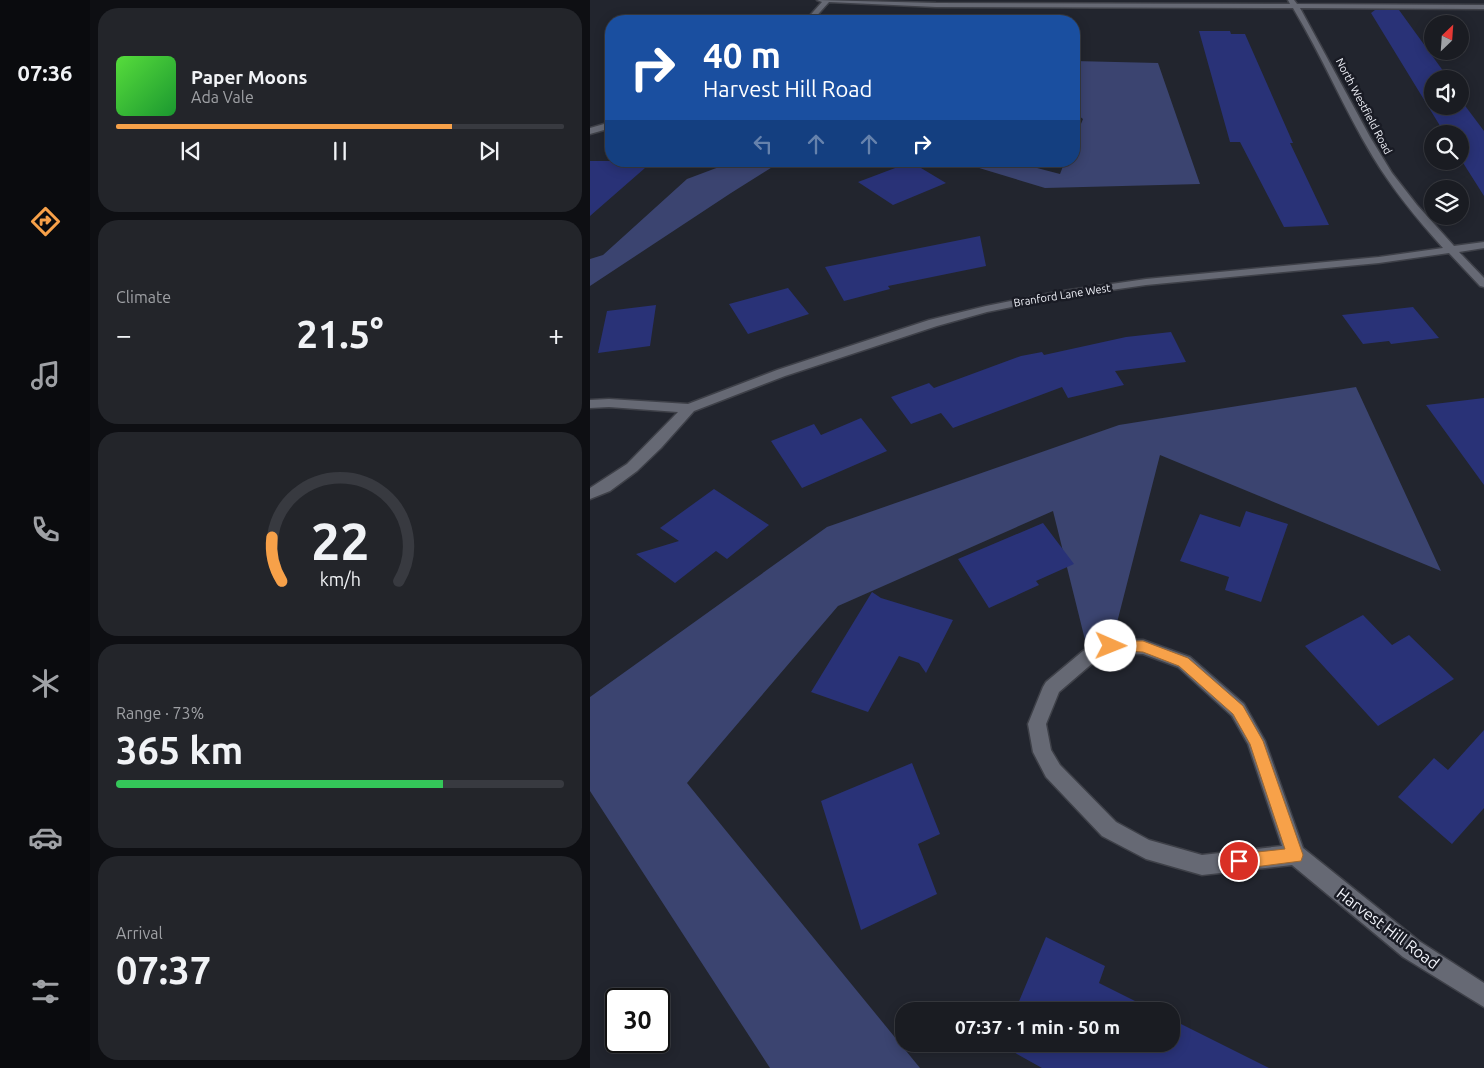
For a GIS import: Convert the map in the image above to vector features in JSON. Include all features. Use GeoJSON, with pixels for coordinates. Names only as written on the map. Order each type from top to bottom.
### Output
{"type":"FeatureCollection","features":[{"type":"Feature","properties":{"kind":"street"},"geometry":{"type":"LineString","coordinates":[[820,0],[936,5],[1041,2],[1293,3],[1484,7]]}},
{"type":"Feature","properties":{"kind":"street"},"geometry":{"type":"LineString","coordinates":[[813,15],[827,0]]}},
{"type":"Feature","properties":{"kind":"street","name":"North Westfield Road"},"geometry":{"type":"LineString","coordinates":[[1293,3],[1332,70],[1353,114],[1378,158],[1405,195],[1450,248],[1484,284]]}},
{"type":"Feature","properties":{"kind":"street"},"geometry":{"type":"LineString","coordinates":[[590,131],[605,127]]}},
{"type":"Feature","properties":{"kind":"street","name":"Branford Lane West"},"geometry":{"type":"LineString","coordinates":[[689,408],[781,373],[933,323],[995,307],[1056,295],[1146,282],[1379,260],[1450,248],[1484,245]]}},
{"type":"Feature","properties":{"kind":"street"},"geometry":{"type":"LineString","coordinates":[[590,404],[609,403],[689,408]]}},
{"type":"Feature","properties":{"kind":"street"},"geometry":{"type":"LineString","coordinates":[[590,494],[624,473],[651,451],[689,408]]}},
{"type":"Feature","properties":{"kind":"street"},"geometry":{"type":"LineString","coordinates":[[1111,646],[1143,647],[1184,662],[1238,710],[1256,741],[1295,855],[1202,865],[1146,849],[1109,829],[1053,771],[1042,752],[1037,724],[1052,687],[1089,656],[1111,646]]}},
{"type":"Feature","properties":{"kind":"street","name":"Harvest Hill Road"},"geometry":{"type":"LineString","coordinates":[[1295,855],[1410,949],[1484,996]]}},
{"type":"Feature","properties":{"kind":"shaded area"},"geometry":{"type":"Polygon","coordinates":[[[1080,61],[1158,63],[1200,184],[1045,188],[976,167],[1033,167],[1060,174],[1063,167],[1080,167],[1080,126],[1083,119],[1080,117],[1080,61]]]}},
{"type":"Feature","properties":{"kind":"shaded area"},"geometry":{"type":"Polygon","coordinates":[[[719,167],[772,167],[590,286],[590,259],[603,255],[687,179],[719,167]]]}},
{"type":"Feature","properties":{"kind":"shaded area"},"geometry":{"type":"Polygon","coordinates":[[[1356,387],[1441,571],[1160,455],[1111,646],[1089,656],[1053,511],[838,606],[687,783],[895,1037],[895,1052],[907,1052],[920,1068],[770,1068],[590,791],[590,697],[827,527],[1119,425],[1356,387]]]}},
{"type":"Feature","properties":{"kind":"building"},"geometry":{"type":"Polygon","coordinates":[[[1375,10],[1399,10],[1424,44],[1424,60],[1435,60],[1442,70],[1424,70],[1424,100],[1371,13],[1375,10]]]}},
{"type":"Feature","properties":{"kind":"building"},"geometry":{"type":"Polygon","coordinates":[[[1199,31],[1230,31],[1231,34],[1245,34],[1293,143],[1290,143],[1329,225],[1284,227],[1240,142],[1230,142],[1199,31]]]}},
{"type":"Feature","properties":{"kind":"building"},"geometry":{"type":"Polygon","coordinates":[[[1469,111],[1484,131],[1484,196],[1468,170],[1469,125],[1439,125],[1433,115],[1469,115],[1469,111]]]}},
{"type":"Feature","properties":{"kind":"building"},"geometry":{"type":"Polygon","coordinates":[[[590,161],[605,161],[605,167],[646,167],[590,216],[590,161]]]}},
{"type":"Feature","properties":{"kind":"building"},"geometry":{"type":"Polygon","coordinates":[[[898,167],[919,167],[946,183],[893,205],[858,182],[898,167]]]}},
{"type":"Feature","properties":{"kind":"building"},"geometry":{"type":"Polygon","coordinates":[[[980,236],[986,266],[888,286],[890,289],[844,301],[825,267],[980,236]]]}},
{"type":"Feature","properties":{"kind":"building"},"geometry":{"type":"Polygon","coordinates":[[[788,288],[809,314],[748,334],[729,304],[788,288]]]}},
{"type":"Feature","properties":{"kind":"building"},"geometry":{"type":"Polygon","coordinates":[[[656,305],[650,346],[598,353],[607,311],[656,305]]]}},
{"type":"Feature","properties":{"kind":"building"},"geometry":{"type":"Polygon","coordinates":[[[1413,307],[1439,338],[1391,344],[1389,341],[1363,344],[1342,315],[1413,307]]]}},
{"type":"Feature","properties":{"kind":"building"},"geometry":{"type":"Polygon","coordinates":[[[1171,332],[1186,362],[1115,371],[1124,385],[1068,398],[1062,387],[953,428],[941,413],[911,424],[891,397],[929,383],[934,388],[1021,356],[1042,352],[1044,355],[1126,337],[1171,332]]]}},
{"type":"Feature","properties":{"kind":"building"},"geometry":{"type":"Polygon","coordinates":[[[1484,398],[1484,485],[1426,405],[1484,398]]]}},
{"type":"Feature","properties":{"kind":"building"},"geometry":{"type":"Polygon","coordinates":[[[861,418],[887,451],[802,488],[771,441],[814,424],[821,435],[861,418]]]}},
{"type":"Feature","properties":{"kind":"building"},"geometry":{"type":"Polygon","coordinates":[[[714,489],[769,525],[727,559],[716,551],[675,583],[636,554],[679,541],[660,528],[714,489]]]}},
{"type":"Feature","properties":{"kind":"building"},"geometry":{"type":"Polygon","coordinates":[[[1246,511],[1288,524],[1261,602],[1225,590],[1229,577],[1180,561],[1200,514],[1240,527],[1246,511]]]}},
{"type":"Feature","properties":{"kind":"building"},"geometry":{"type":"Polygon","coordinates":[[[1043,523],[1074,564],[1036,581],[1039,585],[989,608],[958,559],[1043,523]]]}},
{"type":"Feature","properties":{"kind":"building"},"geometry":{"type":"Polygon","coordinates":[[[872,592],[881,598],[953,620],[926,673],[919,663],[899,656],[868,712],[811,692],[872,592]]]}},
{"type":"Feature","properties":{"kind":"building"},"geometry":{"type":"Polygon","coordinates":[[[1363,615],[1392,645],[1409,635],[1454,679],[1378,726],[1305,646],[1363,615]]]}},
{"type":"Feature","properties":{"kind":"building"},"geometry":{"type":"Polygon","coordinates":[[[1484,730],[1484,808],[1452,844],[1398,797],[1434,758],[1448,770],[1484,730]]]}},
{"type":"Feature","properties":{"kind":"building"},"geometry":{"type":"Polygon","coordinates":[[[912,763],[940,834],[918,844],[937,894],[861,930],[821,801],[912,763]]]}},
{"type":"Feature","properties":{"kind":"building"},"geometry":{"type":"Polygon","coordinates":[[[1046,937],[1105,966],[1099,983],[1137,1002],[1019,1002],[1046,937]]]}},
{"type":"Feature","properties":{"kind":"building"},"geometry":{"type":"Polygon","coordinates":[[[1180,1024],[1269,1068],[1042,1068],[1013,1052],[1180,1052],[1180,1024]]]}},
{"type":"Feature","properties":{"kind":"route"},"geometry":{"type":"LineString","coordinates":[[1111,646],[1143,647],[1184,662],[1238,710],[1256,741],[1295,855],[1239,861]]}}]}
